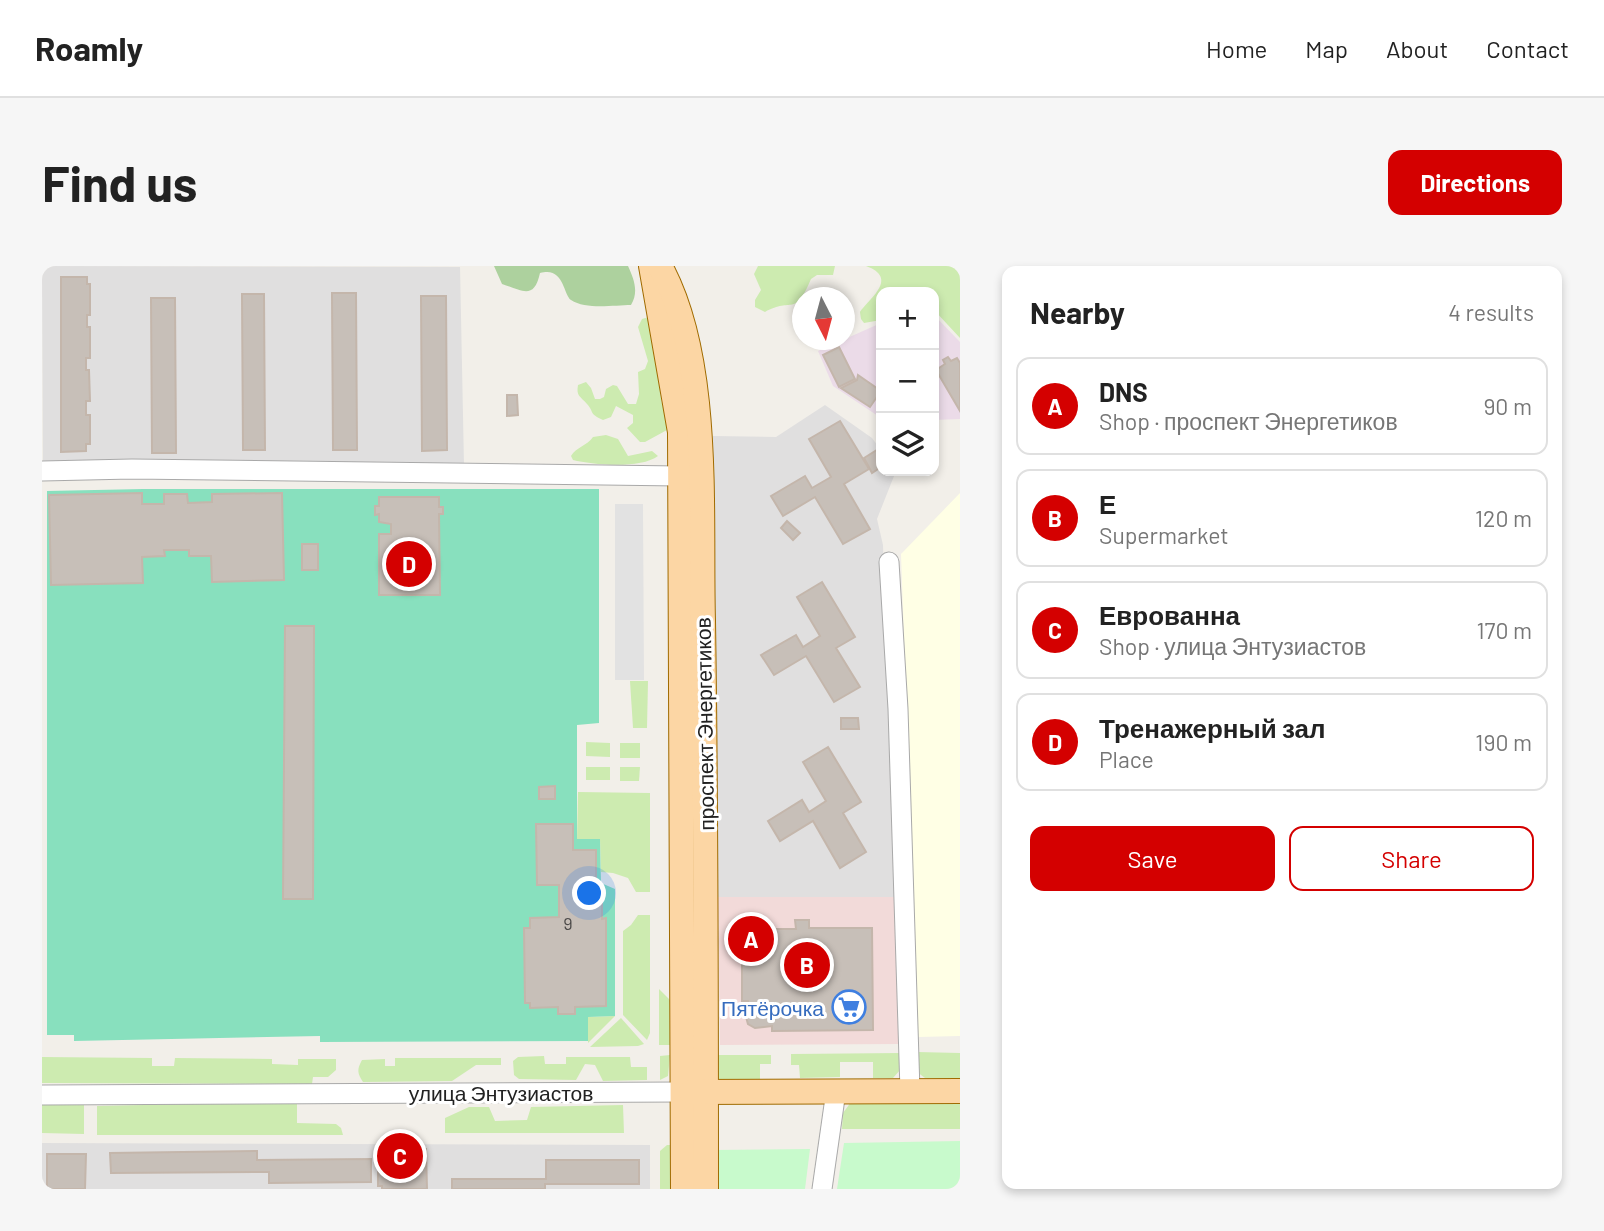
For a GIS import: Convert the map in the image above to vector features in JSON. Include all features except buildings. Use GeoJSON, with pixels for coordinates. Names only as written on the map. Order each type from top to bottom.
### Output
{"type":"FeatureCollection","features":[{"type":"Feature","properties":{"kind":"main road","name":"проспект Энергетиков"},"geometry":{"type":"LineString","coordinates":[[651,266],[690,430],[679,476],[691,603]]}},
{"type":"Feature","properties":{"kind":"main road","name":"проспект Энергетиков"},"geometry":{"type":"LineString","coordinates":[[660,266],[673,290],[690,359],[695,1091],[706,1189]]}},
{"type":"Feature","properties":{"kind":"main road","name":"проспект Энергетиков"},"geometry":{"type":"LineString","coordinates":[[683,1189],[695,1091]]}},
{"type":"Feature","properties":{"kind":"main road","name":"улица Энтузиастов"},"geometry":{"type":"LineString","coordinates":[[695,1091],[960,1091]]}},
{"type":"Feature","properties":{"kind":"street"},"geometry":{"type":"LineString","coordinates":[[42,471],[679,476]]}},
{"type":"Feature","properties":{"kind":"street"},"geometry":{"type":"LineString","coordinates":[[889,562],[898,709],[910,1091]]}},
{"type":"Feature","properties":{"kind":"street","name":"улица Энтузиастов"},"geometry":{"type":"LineString","coordinates":[[42,1095],[695,1091]]}},
{"type":"Feature","properties":{"kind":"street"},"geometry":{"type":"LineString","coordinates":[[821,1189],[836,1091]]}},
{"type":"Feature","properties":{"kind":"shaded area"},"geometry":{"type":"Polygon","coordinates":[[[42,266],[460,267],[464,466],[43,466],[42,266]]]}},
{"type":"Feature","properties":{"kind":"shaded area"},"geometry":{"type":"Polygon","coordinates":[[[939,320],[960,342],[960,419],[939,420],[939,320]]]}},
{"type":"Feature","properties":{"kind":"shaded area"},"geometry":{"type":"Polygon","coordinates":[[[876,325],[876,415],[833,386],[818,351],[855,350],[855,335],[876,325]]]}},
{"type":"Feature","properties":{"kind":"shaded area"},"geometry":{"type":"Polygon","coordinates":[[[825,405],[876,443],[876,476],[894,476],[877,519],[883,545],[895,897],[718,897],[713,436],[776,437],[825,405]]]}},
{"type":"Feature","properties":{"kind":"shaded area"},"geometry":{"type":"Polygon","coordinates":[[[960,493],[960,1036],[918,1037],[901,554],[960,493]]]}},
{"type":"Feature","properties":{"kind":"shaded area"},"geometry":{"type":"Polygon","coordinates":[[[615,504],[643,504],[644,680],[615,680],[615,504]]]}},
{"type":"Feature","properties":{"kind":"shaded area"},"geometry":{"type":"Polygon","coordinates":[[[718,897],[895,897],[900,1044],[720,1045],[718,897]]]}},
{"type":"Feature","properties":{"kind":"shaded area"},"geometry":{"type":"Polygon","coordinates":[[[42,1143],[650,1145],[650,1189],[42,1189],[42,1143]]]}},
{"type":"Feature","properties":{"kind":"green space"},"geometry":{"type":"Polygon","coordinates":[[[494,266],[628,266],[634,281],[635,295],[631,305],[584,305],[568,297],[562,282],[554,273],[540,273],[538,282],[531,290],[522,291],[502,284],[494,266]]]}},
{"type":"Feature","properties":{"kind":"green space"},"geometry":{"type":"Polygon","coordinates":[[[758,266],[835,266],[833,275],[817,275],[807,287],[792,287],[792,304],[765,312],[755,307],[755,300],[761,290],[754,274],[758,266]]]}},
{"type":"Feature","properties":{"kind":"green space"},"geometry":{"type":"Polygon","coordinates":[[[866,266],[960,266],[960,338],[939,315],[939,287],[879,287],[880,276],[866,266]]]}},
{"type":"Feature","properties":{"kind":"green space"},"geometry":{"type":"Polygon","coordinates":[[[875,294],[876,321],[864,323],[860,312],[875,294]]]}},
{"type":"Feature","properties":{"kind":"green space"},"geometry":{"type":"Polygon","coordinates":[[[649,317],[658,344],[661,400],[668,426],[667,430],[640,442],[627,428],[633,423],[633,415],[616,406],[611,417],[603,420],[593,414],[579,396],[578,385],[586,382],[595,399],[604,397],[606,389],[617,386],[628,404],[636,404],[639,394],[638,372],[645,369],[648,361],[638,327],[642,319],[649,317]]]}},
{"type":"Feature","properties":{"kind":"green space"},"geometry":{"type":"Polygon","coordinates":[[[606,435],[618,439],[628,456],[652,451],[658,456],[629,464],[573,460],[573,453],[593,437],[606,435]]]}},
{"type":"Feature","properties":{"kind":"green space"},"geometry":{"type":"Polygon","coordinates":[[[599,489],[599,723],[577,725],[577,839],[600,839],[601,883],[615,889],[615,1016],[588,1017],[588,1041],[320,1042],[320,1036],[74,1041],[74,1035],[47,1035],[47,491],[599,489]]]}},
{"type":"Feature","properties":{"kind":"green space"},"geometry":{"type":"Polygon","coordinates":[[[630,681],[648,681],[647,728],[633,728],[630,681]]]}},
{"type":"Feature","properties":{"kind":"green space"},"geometry":{"type":"Polygon","coordinates":[[[586,742],[610,743],[610,757],[586,756],[586,742]]]}},
{"type":"Feature","properties":{"kind":"green space"},"geometry":{"type":"Polygon","coordinates":[[[620,743],[640,743],[640,758],[620,758],[620,743]]]}},
{"type":"Feature","properties":{"kind":"green space"},"geometry":{"type":"Polygon","coordinates":[[[586,767],[610,767],[610,780],[586,780],[586,767]]]}},
{"type":"Feature","properties":{"kind":"green space"},"geometry":{"type":"Polygon","coordinates":[[[620,767],[640,767],[639,781],[620,781],[620,767]]]}},
{"type":"Feature","properties":{"kind":"green space"},"geometry":{"type":"Polygon","coordinates":[[[578,792],[650,793],[650,892],[636,892],[628,878],[601,872],[600,839],[577,839],[578,792]]]}},
{"type":"Feature","properties":{"kind":"green space"},"geometry":{"type":"Polygon","coordinates":[[[638,915],[650,915],[650,1033],[647,1040],[623,1015],[623,931],[638,915]]]}},
{"type":"Feature","properties":{"kind":"green space"},"geometry":{"type":"Polygon","coordinates":[[[659,989],[670,1000],[670,1045],[659,1045],[659,989]]]}},
{"type":"Feature","properties":{"kind":"green space"},"geometry":{"type":"Polygon","coordinates":[[[615,1016],[588,1043],[588,1017],[615,1016]]]}},
{"type":"Feature","properties":{"kind":"green space"},"geometry":{"type":"Polygon","coordinates":[[[621,1018],[644,1044],[590,1047],[621,1018]]]}},
{"type":"Feature","properties":{"kind":"green space"},"geometry":{"type":"Polygon","coordinates":[[[917,1052],[960,1053],[960,1079],[925,1078],[917,1072],[917,1052]]]}},
{"type":"Feature","properties":{"kind":"green space"},"geometry":{"type":"Polygon","coordinates":[[[901,1053],[901,1069],[893,1078],[873,1078],[873,1062],[840,1062],[840,1077],[800,1078],[799,1065],[791,1065],[791,1054],[901,1053]]]}},
{"type":"Feature","properties":{"kind":"green space"},"geometry":{"type":"Polygon","coordinates":[[[670,1055],[668,1076],[660,1080],[660,1056],[670,1055]]]}},
{"type":"Feature","properties":{"kind":"green space"},"geometry":{"type":"Polygon","coordinates":[[[711,1055],[771,1055],[771,1064],[760,1064],[760,1079],[719,1079],[715,1077],[711,1055]]]}},
{"type":"Feature","properties":{"kind":"green space"},"geometry":{"type":"Polygon","coordinates":[[[544,1056],[545,1064],[566,1064],[566,1057],[630,1057],[631,1067],[647,1067],[647,1080],[603,1081],[595,1065],[585,1064],[576,1080],[519,1079],[514,1075],[513,1061],[518,1057],[544,1056]]]}},
{"type":"Feature","properties":{"kind":"green space"},"geometry":{"type":"Polygon","coordinates":[[[42,1057],[152,1058],[152,1066],[174,1066],[175,1058],[272,1059],[272,1064],[298,1065],[298,1059],[336,1059],[336,1070],[328,1077],[313,1077],[312,1084],[42,1083],[42,1057]]]}},
{"type":"Feature","properties":{"kind":"green space"},"geometry":{"type":"Polygon","coordinates":[[[395,1058],[501,1058],[501,1065],[476,1065],[452,1081],[363,1082],[358,1071],[362,1060],[385,1059],[385,1066],[395,1066],[395,1058]]]}},
{"type":"Feature","properties":{"kind":"green space"},"geometry":{"type":"Polygon","coordinates":[[[960,1101],[960,1129],[842,1129],[843,1113],[851,1102],[960,1101]]]}},
{"type":"Feature","properties":{"kind":"green space"},"geometry":{"type":"Polygon","coordinates":[[[297,1104],[297,1123],[336,1124],[343,1135],[97,1135],[97,1106],[297,1104]]]}},
{"type":"Feature","properties":{"kind":"green space"},"geometry":{"type":"Polygon","coordinates":[[[42,1105],[84,1105],[84,1134],[42,1133],[42,1105]]]}},
{"type":"Feature","properties":{"kind":"green space"},"geometry":{"type":"Polygon","coordinates":[[[623,1105],[624,1133],[445,1133],[445,1118],[469,1107],[489,1107],[495,1121],[527,1120],[531,1107],[623,1105]]]}},
{"type":"Feature","properties":{"kind":"green space"},"geometry":{"type":"Polygon","coordinates":[[[960,1141],[960,1189],[837,1189],[844,1143],[960,1141]]]}},
{"type":"Feature","properties":{"kind":"green space"},"geometry":{"type":"Polygon","coordinates":[[[667,1145],[672,1145],[672,1189],[660,1189],[660,1151],[667,1145]]]}},
{"type":"Feature","properties":{"kind":"green space"},"geometry":{"type":"Polygon","coordinates":[[[810,1149],[805,1189],[712,1189],[712,1150],[810,1149]]]}},
{"type":"Feature","properties":{"kind":"place","name":"Тренажерный зал"},"geometry":{"type":"Point","coordinates":[409,564]}},
{"type":"Feature","properties":{"kind":"place","name":"DNS"},"geometry":{"type":"Point","coordinates":[751,939]}},
{"type":"Feature","properties":{"kind":"place","name":"Е"},"geometry":{"type":"Point","coordinates":[807,965]}},
{"type":"Feature","properties":{"kind":"place","name":"Пятёрочка"},"geometry":{"type":"Point","coordinates":[849,1007]}},
{"type":"Feature","properties":{"kind":"place","name":"Еврованна"},"geometry":{"type":"Point","coordinates":[400,1156]}}]}
